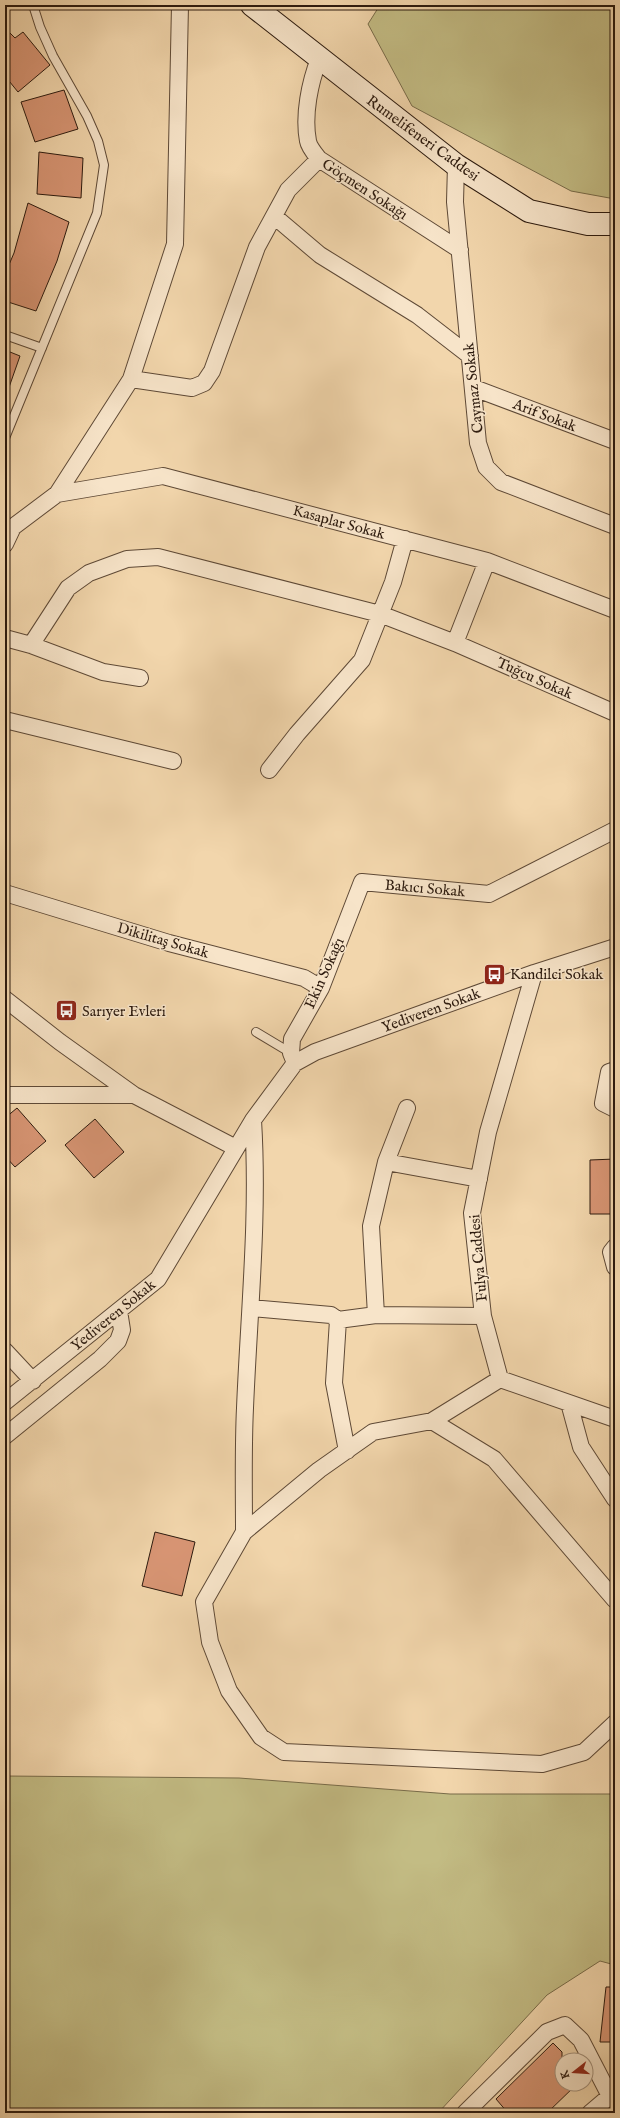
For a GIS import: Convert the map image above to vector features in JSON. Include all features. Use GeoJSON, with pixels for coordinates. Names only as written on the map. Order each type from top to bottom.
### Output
{"type":"FeatureCollection","features":[{"type":"Feature","properties":{"kind":"street"},"geometry":{"type":"LineString","coordinates":[[5,544],[9,525],[57,494],[131,379],[175,244],[180,5]]}},
{"type":"Feature","properties":{"kind":"street","name":"Rumelifeneri Caddesi"},"geometry":{"type":"LineString","coordinates":[[252,5],[456,166],[529,211],[588,224],[615,224]]}},
{"type":"Feature","properties":{"kind":"street","name":"Göçmen Sokağı"},"geometry":{"type":"LineString","coordinates":[[319,59],[312,75],[308,100],[308,142],[319,159],[460,250]]}},
{"type":"Feature","properties":{"kind":"street"},"geometry":{"type":"LineString","coordinates":[[131,379],[192,388],[204,383],[212,371],[257,247],[288,190],[319,159]]}},
{"type":"Feature","properties":{"kind":"street","name":"Caymaz Sokak"},"geometry":{"type":"LineString","coordinates":[[456,166],[455,202],[474,388],[478,443],[486,467],[501,482],[615,526]]}},
{"type":"Feature","properties":{"kind":"street"},"geometry":{"type":"LineString","coordinates":[[274,216],[320,255],[417,315],[470,356]]}},
{"type":"Feature","properties":{"kind":"street","name":"Arif Sokak"},"geometry":{"type":"LineString","coordinates":[[474,388],[615,441]]}},
{"type":"Feature","properties":{"kind":"street","name":"Kasaplar Sokak"},"geometry":{"type":"LineString","coordinates":[[57,494],[163,476],[487,561],[615,610]]}},
{"type":"Feature","properties":{"kind":"street"},"geometry":{"type":"LineString","coordinates":[[269,770],[297,734],[362,660],[393,582],[405,540]]}},
{"type":"Feature","properties":{"kind":"street","name":"Tuğcu Sokak"},"geometry":{"type":"LineString","coordinates":[[31,645],[68,588],[89,573],[127,559],[158,557],[380,614],[455,643],[615,713]]}},
{"type":"Feature","properties":{"kind":"street"},"geometry":{"type":"LineString","coordinates":[[455,643],[487,561]]}},
{"type":"Feature","properties":{"kind":"street"},"geometry":{"type":"LineString","coordinates":[[5,638],[31,645],[103,672],[140,678]]}},
{"type":"Feature","properties":{"kind":"street"},"geometry":{"type":"LineString","coordinates":[[5,720],[173,762]]}},
{"type":"Feature","properties":{"kind":"street","name":"Bakıcı Sokak"},"geometry":{"type":"LineString","coordinates":[[362,882],[489,894],[615,830]]}},
{"type":"Feature","properties":{"kind":"street","name":"Ekin Sokağı"},"geometry":{"type":"LineString","coordinates":[[293,1058],[292,1039],[321,988],[362,882]]}},
{"type":"Feature","properties":{"kind":"street","name":"Dikilitaş Sokak"},"geometry":{"type":"LineString","coordinates":[[5,893],[169,943],[304,978],[321,988]]}},
{"type":"Feature","properties":{"kind":"street","name":"Yediveren Sokak"},"geometry":{"type":"LineString","coordinates":[[5,1402],[158,1279],[253,1120],[293,1058],[315,1052],[534,973],[615,947]]}},
{"type":"Feature","properties":{"kind":"street","name":"Fulya Caddesi"},"geometry":{"type":"LineString","coordinates":[[500,1379],[483,1316],[472,1213],[488,1132],[534,973]]}},
{"type":"Feature","properties":{"kind":"street"},"geometry":{"type":"LineString","coordinates":[[5,999],[60,1042],[134,1095],[236,1148]]}},
{"type":"Feature","properties":{"kind":"street"},"geometry":{"type":"LineString","coordinates":[[615,1070],[609,1072],[603,1103],[615,1109]]}},
{"type":"Feature","properties":{"kind":"street"},"geometry":{"type":"LineString","coordinates":[[5,1095],[134,1095]]}},
{"type":"Feature","properties":{"kind":"street"},"geometry":{"type":"LineString","coordinates":[[376,1315],[371,1226],[386,1162],[407,1108]]}},
{"type":"Feature","properties":{"kind":"street"},"geometry":{"type":"LineString","coordinates":[[244,1532],[245,1408],[251,1308],[256,1163],[253,1120]]}},
{"type":"Feature","properties":{"kind":"street"},"geometry":{"type":"LineString","coordinates":[[386,1162],[479,1179]]}},
{"type":"Feature","properties":{"kind":"street"},"geometry":{"type":"LineString","coordinates":[[615,1247],[611,1252],[615,1267]]}},
{"type":"Feature","properties":{"kind":"street"},"geometry":{"type":"LineString","coordinates":[[251,1308],[331,1315],[338,1320],[376,1315],[483,1316]]}},
{"type":"Feature","properties":{"kind":"street"},"geometry":{"type":"LineString","coordinates":[[5,1436],[100,1358],[118,1341],[122,1330],[119,1311]]}},
{"type":"Feature","properties":{"kind":"street"},"geometry":{"type":"LineString","coordinates":[[338,1320],[334,1383],[347,1450]]}},
{"type":"Feature","properties":{"kind":"street"},"geometry":{"type":"LineString","coordinates":[[5,1351],[33,1380]]}},
{"type":"Feature","properties":{"kind":"street"},"geometry":{"type":"LineString","coordinates":[[615,1419],[500,1379],[432,1421],[373,1432],[319,1470],[244,1532],[204,1602],[210,1642],[229,1691],[261,1737],[284,1752],[542,1764],[584,1752],[615,1723]]}},
{"type":"Feature","properties":{"kind":"street"},"geometry":{"type":"LineString","coordinates":[[569,1403],[581,1447],[615,1499]]}},
{"type":"Feature","properties":{"kind":"street"},"geometry":{"type":"LineString","coordinates":[[432,1421],[494,1459],[615,1600]]}},
{"type":"Feature","properties":{"kind":"street"},"geometry":{"type":"LineString","coordinates":[[465,2113],[547,2032],[565,2025],[581,2040],[613,2095],[590,2113]]}},
{"type":"Feature","properties":{"kind":"lane"},"geometry":{"type":"LineString","coordinates":[[5,438],[97,213],[104,165],[98,141],[87,116],[53,56],[40,27],[33,5]]}},
{"type":"Feature","properties":{"kind":"lane"},"geometry":{"type":"LineString","coordinates":[[5,335],[42,348]]}},
{"type":"Feature","properties":{"kind":"lane"},"geometry":{"type":"LineString","coordinates":[[256,1032],[293,1058]]}},
{"type":"Feature","properties":{"kind":"shaded area"},"geometry":{"type":"Polygon","coordinates":[[[380,5],[615,5],[615,199],[571,191],[412,106],[368,24],[380,5]]]}},
{"type":"Feature","properties":{"kind":"shaded area"},"geometry":{"type":"Polygon","coordinates":[[[5,1776],[239,1778],[450,1794],[615,1794],[615,1965],[600,1961],[547,1995],[438,2113],[5,2113],[5,1776]]]}},
{"type":"Feature","properties":{"kind":"building"},"geometry":{"type":"Polygon","coordinates":[[[5,28],[15,38],[23,32],[50,65],[18,92],[5,76],[5,28]]]}},
{"type":"Feature","properties":{"kind":"building"},"geometry":{"type":"Polygon","coordinates":[[[64,90],[78,129],[35,142],[21,102],[64,90]]]}},
{"type":"Feature","properties":{"kind":"building"},"geometry":{"type":"Polygon","coordinates":[[[39,152],[83,158],[81,198],[37,194],[39,152]]]}},
{"type":"Feature","properties":{"kind":"building"},"geometry":{"type":"Polygon","coordinates":[[[28,203],[69,222],[57,261],[36,311],[5,301],[5,274],[14,253],[28,203]]]}},
{"type":"Feature","properties":{"kind":"building"},"geometry":{"type":"Polygon","coordinates":[[[5,350],[20,356],[7,393],[5,392],[5,350]]]}},
{"type":"Feature","properties":{"kind":"building"},"geometry":{"type":"Polygon","coordinates":[[[17,1108],[46,1141],[15,1167],[5,1156],[5,1118],[17,1108]]]}},
{"type":"Feature","properties":{"kind":"building"},"geometry":{"type":"Polygon","coordinates":[[[95,1119],[124,1152],[94,1178],[65,1145],[95,1119]]]}},
{"type":"Feature","properties":{"kind":"building"},"geometry":{"type":"Polygon","coordinates":[[[615,1159],[615,1214],[590,1214],[590,1160],[615,1159]]]}},
{"type":"Feature","properties":{"kind":"building"},"geometry":{"type":"Polygon","coordinates":[[[155,1532],[195,1542],[182,1596],[142,1586],[155,1532]]]}},
{"type":"Feature","properties":{"kind":"building"},"geometry":{"type":"Polygon","coordinates":[[[606,1987],[615,1987],[615,2042],[600,2042],[606,1987]]]}},
{"type":"Feature","properties":{"kind":"building"},"geometry":{"type":"Polygon","coordinates":[[[553,2043],[562,2052],[554,2052],[554,2092],[569,2092],[547,2113],[508,2113],[496,2099],[553,2043]]]}},
{"type":"Feature","properties":{"kind":"place","name":"Kandilci Sokak"},"geometry":{"type":"Point","coordinates":[494,974]}},
{"type":"Feature","properties":{"kind":"place","name":"Sarıyer Evleri"},"geometry":{"type":"Point","coordinates":[66,1011]}}]}
